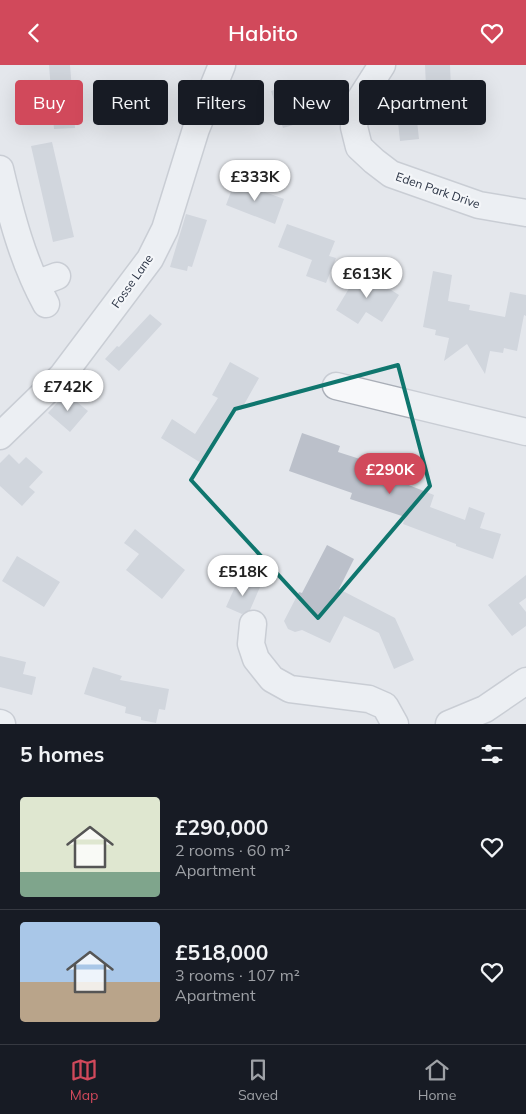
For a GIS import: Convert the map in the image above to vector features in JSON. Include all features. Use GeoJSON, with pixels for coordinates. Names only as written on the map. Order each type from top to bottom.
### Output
{"type":"FeatureCollection","features":[{"type":"Feature","properties":{"kind":"street","name":"Fosse Lane"},"geometry":{"type":"LineString","coordinates":[[0,436],[62,376],[150,259],[164,229],[196,129],[222,65]]}},
{"type":"Feature","properties":{"kind":"street","name":"Eden Park Drive"},"geometry":{"type":"LineString","coordinates":[[382,65],[357,104],[354,127],[359,147],[391,174],[479,205],[526,213]]}},
{"type":"Feature","properties":{"kind":"street"},"geometry":{"type":"LineString","coordinates":[[0,169],[14,228],[46,288]]}},
{"type":"Feature","properties":{"kind":"street"},"geometry":{"type":"LineString","coordinates":[[336,386],[526,432]]}},
{"type":"Feature","properties":{"kind":"street"},"geometry":{"type":"LineString","coordinates":[[253,624],[252,644],[256,659],[272,679],[290,689],[369,699],[384,706],[395,724]]}},
{"type":"Feature","properties":{"kind":"street"},"geometry":{"type":"LineString","coordinates":[[449,724],[485,709],[526,681]]}},
{"type":"Feature","properties":{"kind":"highlighted area"},"geometry":{"type":"Polygon","coordinates":[[[398,365],[430,486],[318,618],[191,480],[235,409],[398,365]]]}},
{"type":"Feature","properties":{"kind":"building"},"geometry":{"type":"Polygon","coordinates":[[[49,65],[70,65],[71,80],[50,80],[49,65]]]}},
{"type":"Feature","properties":{"kind":"building"},"geometry":{"type":"Polygon","coordinates":[[[425,65],[450,65],[451,80],[426,80],[425,65]]]}},
{"type":"Feature","properties":{"kind":"building"},"geometry":{"type":"Polygon","coordinates":[[[54,125],[75,125],[75,128],[54,129],[54,125]]]}},
{"type":"Feature","properties":{"kind":"building"},"geometry":{"type":"Polygon","coordinates":[[[282,125],[293,125],[283,128],[282,125]]]}},
{"type":"Feature","properties":{"kind":"building"},"geometry":{"type":"Polygon","coordinates":[[[398,125],[417,125],[419,139],[400,141],[398,125]]]}},
{"type":"Feature","properties":{"kind":"building"},"geometry":{"type":"Polygon","coordinates":[[[52,142],[74,237],[53,242],[31,146],[52,142]]]}},
{"type":"Feature","properties":{"kind":"building"},"geometry":{"type":"Polygon","coordinates":[[[235,181],[284,199],[275,224],[226,205],[235,181]]]}},
{"type":"Feature","properties":{"kind":"building"},"geometry":{"type":"Polygon","coordinates":[[[186,214],[207,220],[192,267],[188,266],[187,271],[170,267],[186,214]]]}},
{"type":"Feature","properties":{"kind":"building"},"geometry":{"type":"Polygon","coordinates":[[[287,224],[335,241],[329,256],[336,258],[326,283],[306,276],[312,260],[278,247],[287,224]]]}},
{"type":"Feature","properties":{"kind":"building"},"geometry":{"type":"Polygon","coordinates":[[[360,270],[399,295],[382,322],[366,312],[358,324],[336,310],[360,270]]]}},
{"type":"Feature","properties":{"kind":"building"},"geometry":{"type":"Polygon","coordinates":[[[433,271],[452,275],[448,301],[470,305],[469,310],[505,317],[510,292],[526,295],[526,316],[524,315],[517,351],[504,348],[503,353],[490,351],[485,374],[467,344],[444,361],[449,338],[435,335],[436,330],[423,327],[433,271]]]}},
{"type":"Feature","properties":{"kind":"building"},"geometry":{"type":"Polygon","coordinates":[[[150,314],[162,324],[119,371],[105,359],[150,314]]]}},
{"type":"Feature","properties":{"kind":"building"},"geometry":{"type":"Polygon","coordinates":[[[230,362],[259,378],[241,410],[236,407],[201,463],[161,438],[172,419],[195,434],[218,398],[212,395],[230,362]]]}},
{"type":"Feature","properties":{"kind":"building"},"geometry":{"type":"Polygon","coordinates":[[[66,393],[88,411],[70,432],[48,413],[66,393]]]}},
{"type":"Feature","properties":{"kind":"building"},"geometry":{"type":"Polygon","coordinates":[[[302,433],[340,446],[338,452],[404,473],[401,482],[434,495],[430,507],[465,520],[469,507],[485,513],[480,528],[501,534],[493,559],[403,524],[405,517],[350,499],[352,493],[289,471],[302,433]]]}},
{"type":"Feature","properties":{"kind":"building"},"geometry":{"type":"Polygon","coordinates":[[[9,454],[19,464],[26,457],[43,472],[29,487],[35,492],[22,506],[0,486],[0,463],[9,454]]]}},
{"type":"Feature","properties":{"kind":"building"},"geometry":{"type":"Polygon","coordinates":[[[135,529],[185,570],[162,599],[126,570],[139,554],[124,543],[135,529]]]}},
{"type":"Feature","properties":{"kind":"building"},"geometry":{"type":"Polygon","coordinates":[[[327,545],[354,559],[339,589],[395,618],[414,660],[394,669],[379,633],[344,616],[330,643],[302,630],[295,632],[288,629],[284,621],[299,592],[302,593],[327,545]]]}},
{"type":"Feature","properties":{"kind":"building"},"geometry":{"type":"Polygon","coordinates":[[[17,556],[60,582],[44,607],[2,581],[17,556]]]}},
{"type":"Feature","properties":{"kind":"building"},"geometry":{"type":"Polygon","coordinates":[[[526,575],[526,598],[519,603],[526,612],[526,626],[512,636],[488,605],[526,575]]]}},
{"type":"Feature","properties":{"kind":"building"},"geometry":{"type":"Polygon","coordinates":[[[239,578],[260,587],[250,610],[242,614],[226,607],[239,578]]]}},
{"type":"Feature","properties":{"kind":"building"},"geometry":{"type":"Polygon","coordinates":[[[0,656],[26,662],[23,674],[36,677],[32,695],[0,687],[0,656]]]}},
{"type":"Feature","properties":{"kind":"building"},"geometry":{"type":"Polygon","coordinates":[[[93,667],[122,676],[120,680],[169,689],[165,710],[159,709],[156,723],[141,720],[141,717],[125,713],[126,707],[84,694],[93,667]]]}}]}
